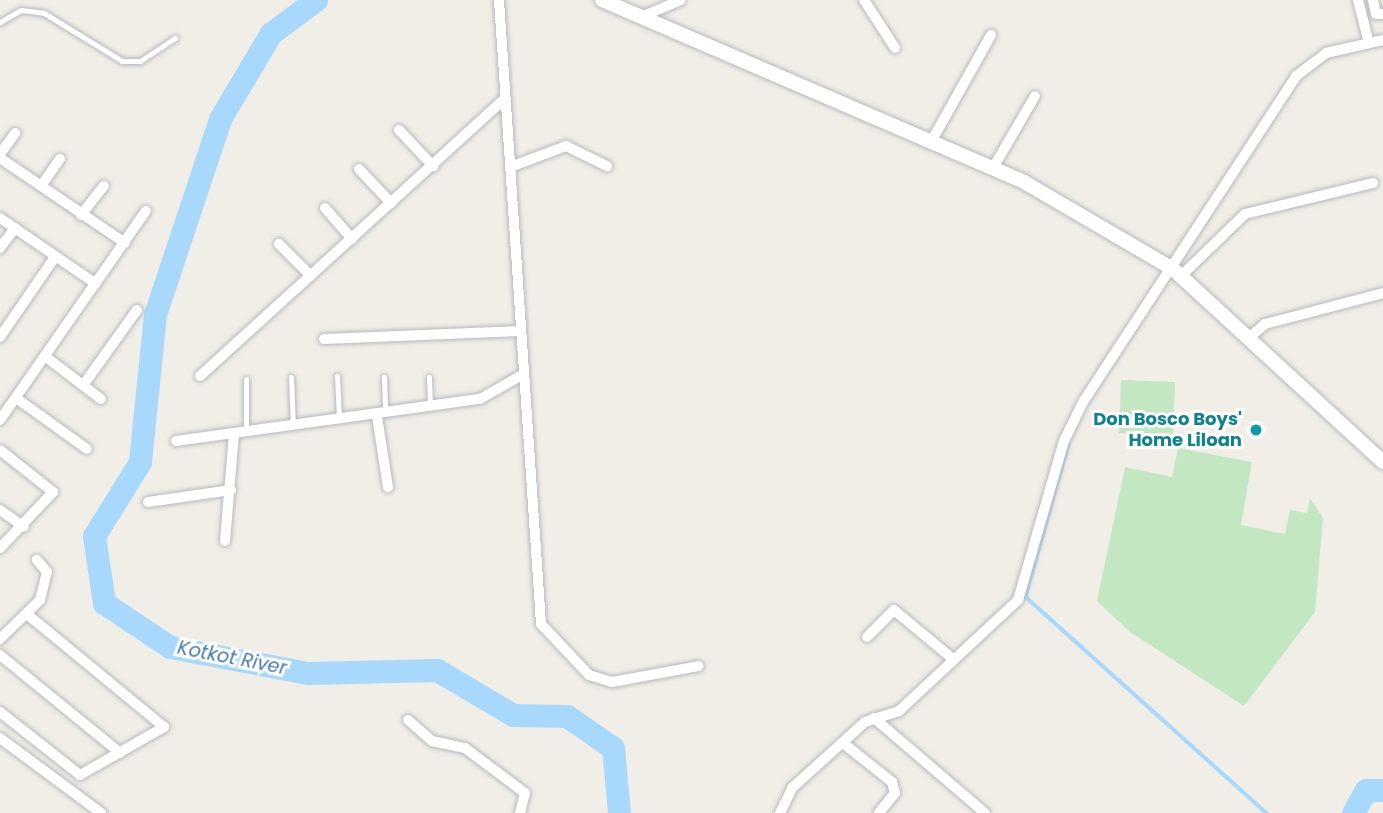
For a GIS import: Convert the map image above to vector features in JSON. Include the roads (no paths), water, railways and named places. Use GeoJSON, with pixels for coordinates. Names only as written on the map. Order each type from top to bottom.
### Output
{"type":"FeatureCollection","features":[{"type":"Feature","properties":{"kind":"street"},"geometry":{"type":"LineString","coordinates":[[499,0],[505,98],[513,166],[522,375],[541,624],[590,675],[612,682],[699,666]]}},
{"type":"Feature","properties":{"kind":"street"},"geometry":{"type":"LineString","coordinates":[[602,0],[993,168],[1177,272],[1383,461]]}},
{"type":"Feature","properties":{"kind":"street"},"geometry":{"type":"LineString","coordinates":[[641,17],[681,0]]}},
{"type":"Feature","properties":{"kind":"street"},"geometry":{"type":"LineString","coordinates":[[864,0],[895,48]]}},
{"type":"Feature","properties":{"kind":"street"},"geometry":{"type":"LineString","coordinates":[[1358,0],[1369,43]]}},
{"type":"Feature","properties":{"kind":"street"},"geometry":{"type":"LineString","coordinates":[[1373,0],[1376,14],[1383,14]]}},
{"type":"Feature","properties":{"kind":"street"},"geometry":{"type":"LineString","coordinates":[[931,142],[991,35]]}},
{"type":"Feature","properties":{"kind":"street"},"geometry":{"type":"LineString","coordinates":[[780,813],[792,788],[874,718],[899,711],[1018,600],[1064,441],[1177,272],[1296,76],[1326,53],[1383,40]]}},
{"type":"Feature","properties":{"kind":"street"},"geometry":{"type":"LineString","coordinates":[[993,168],[1035,96]]}},
{"type":"Feature","properties":{"kind":"street"},"geometry":{"type":"LineString","coordinates":[[200,376],[505,98]]}},
{"type":"Feature","properties":{"kind":"street"},"geometry":{"type":"LineString","coordinates":[[399,130],[433,166]]}},
{"type":"Feature","properties":{"kind":"street"},"geometry":{"type":"LineString","coordinates":[[15,133],[0,156],[81,215],[125,243]]}},
{"type":"Feature","properties":{"kind":"street"},"geometry":{"type":"LineString","coordinates":[[513,166],[566,146],[607,166]]}},
{"type":"Feature","properties":{"kind":"street"},"geometry":{"type":"LineString","coordinates":[[41,186],[60,159]]}},
{"type":"Feature","properties":{"kind":"street"},"geometry":{"type":"LineString","coordinates":[[359,169],[391,203]]}},
{"type":"Feature","properties":{"kind":"street"},"geometry":{"type":"LineString","coordinates":[[1177,272],[1245,214],[1373,183]]}},
{"type":"Feature","properties":{"kind":"street"},"geometry":{"type":"LineString","coordinates":[[81,215],[104,186]]}},
{"type":"Feature","properties":{"kind":"street"},"geometry":{"type":"LineString","coordinates":[[325,208],[352,239]]}},
{"type":"Feature","properties":{"kind":"street"},"geometry":{"type":"LineString","coordinates":[[0,420],[146,211]]}},
{"type":"Feature","properties":{"kind":"street"},"geometry":{"type":"LineString","coordinates":[[0,218],[96,284]]}},
{"type":"Feature","properties":{"kind":"street"},"geometry":{"type":"LineString","coordinates":[[0,248],[15,228]]}},
{"type":"Feature","properties":{"kind":"street"},"geometry":{"type":"LineString","coordinates":[[279,244],[311,276]]}},
{"type":"Feature","properties":{"kind":"street"},"geometry":{"type":"LineString","coordinates":[[0,337],[55,257]]}},
{"type":"Feature","properties":{"kind":"street"},"geometry":{"type":"LineString","coordinates":[[1250,337],[1265,324],[1383,293]]}},
{"type":"Feature","properties":{"kind":"street"},"geometry":{"type":"LineString","coordinates":[[84,384],[138,310]]}},
{"type":"Feature","properties":{"kind":"street"},"geometry":{"type":"LineString","coordinates":[[324,339],[521,331]]}},
{"type":"Feature","properties":{"kind":"street"},"geometry":{"type":"LineString","coordinates":[[46,357],[101,399]]}},
{"type":"Feature","properties":{"kind":"street"},"geometry":{"type":"LineString","coordinates":[[176,441],[339,421],[480,398],[522,375]]}},
{"type":"Feature","properties":{"kind":"street"},"geometry":{"type":"LineString","coordinates":[[16,398],[87,449]]}},
{"type":"Feature","properties":{"kind":"street"},"geometry":{"type":"LineString","coordinates":[[381,415],[388,487]]}},
{"type":"Feature","properties":{"kind":"street"},"geometry":{"type":"LineString","coordinates":[[225,541],[240,433]]}},
{"type":"Feature","properties":{"kind":"street"},"geometry":{"type":"LineString","coordinates":[[0,450],[53,492],[24,527],[0,548]]}},
{"type":"Feature","properties":{"kind":"street"},"geometry":{"type":"LineString","coordinates":[[148,502],[231,490]]}},
{"type":"Feature","properties":{"kind":"street"},"geometry":{"type":"LineString","coordinates":[[0,510],[24,527]]}},
{"type":"Feature","properties":{"kind":"street"},"geometry":{"type":"LineString","coordinates":[[0,639],[28,615],[47,583],[37,560]]}},
{"type":"Feature","properties":{"kind":"street"},"geometry":{"type":"LineString","coordinates":[[867,637],[894,610],[954,660]]}},
{"type":"Feature","properties":{"kind":"street"},"geometry":{"type":"LineString","coordinates":[[0,712],[80,775],[164,727],[28,615]]}},
{"type":"Feature","properties":{"kind":"street"},"geometry":{"type":"LineString","coordinates":[[0,654],[120,752]]}},
{"type":"Feature","properties":{"kind":"street"},"geometry":{"type":"LineString","coordinates":[[874,718],[985,813]]}},
{"type":"Feature","properties":{"kind":"street"},"geometry":{"type":"LineString","coordinates":[[408,720],[432,741],[465,748],[525,793],[520,813]]}},
{"type":"Feature","properties":{"kind":"street"},"geometry":{"type":"LineString","coordinates":[[0,738],[102,813]]}},
{"type":"Feature","properties":{"kind":"street"},"geometry":{"type":"LineString","coordinates":[[843,743],[892,782],[895,793],[879,813]]}},
{"type":"Feature","properties":{"kind":"lane"},"geometry":{"type":"LineString","coordinates":[[0,22],[21,10],[44,13],[122,61],[140,61],[175,38]]}},
{"type":"Feature","properties":{"kind":"lane"},"geometry":{"type":"LineString","coordinates":[[338,376],[339,421]]}},
{"type":"Feature","properties":{"kind":"lane"},"geometry":{"type":"LineString","coordinates":[[291,377],[293,426]]}},
{"type":"Feature","properties":{"kind":"lane"},"geometry":{"type":"LineString","coordinates":[[381,415],[384,377]]}},
{"type":"Feature","properties":{"kind":"lane"},"geometry":{"type":"LineString","coordinates":[[429,377],[430,407]]}},
{"type":"Feature","properties":{"kind":"lane"},"geometry":{"type":"LineString","coordinates":[[240,433],[246,379]]}},
{"type":"Feature","properties":{"kind":"waterway","name":"Kotkot River"},"geometry":{"type":"LineString","coordinates":[[316,0],[271,33],[220,119],[155,314],[140,462],[94,536],[104,603],[170,647],[308,673],[437,670],[513,715],[567,716],[613,748],[619,813]]}},
{"type":"Feature","properties":{"kind":"waterway"},"geometry":{"type":"LineString","coordinates":[[1069,444],[1026,597],[1267,813]]}},
{"type":"Feature","properties":{"kind":"waterway","name":"Kotkot River"},"geometry":{"type":"LineString","coordinates":[[1353,813],[1366,790],[1383,790]]}},
{"type":"Feature","properties":{"kind":"place","name":"Don Bosco Boys' Home Liloan"},"geometry":{"type":"Point","coordinates":[1256,430]}}]}
